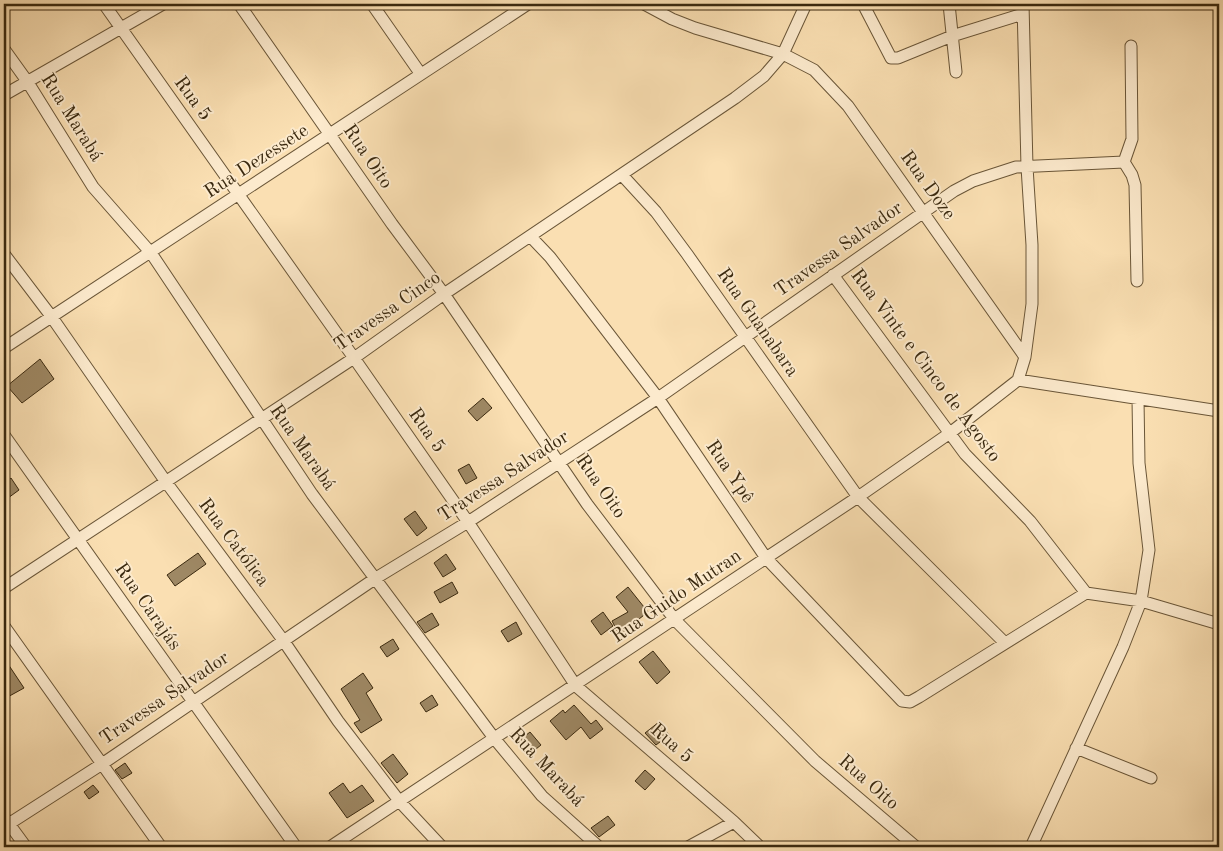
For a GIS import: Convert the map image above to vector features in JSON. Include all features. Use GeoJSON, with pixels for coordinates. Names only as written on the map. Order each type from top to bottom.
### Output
{"type":"FeatureCollection","features":[{"type":"Feature","properties":{"kind":"street","name":"Rua 5"},"geometry":{"type":"LineString","coordinates":[[104,4],[180,113],[240,193],[468,522],[576,686],[734,822],[760,847]]}},
{"type":"Feature","properties":{"kind":"street"},"geometry":{"type":"LineString","coordinates":[[4,95],[163,4]]}},
{"type":"Feature","properties":{"kind":"street","name":"Rua Oito"},"geometry":{"type":"LineString","coordinates":[[239,4],[392,224],[444,294],[560,461],[587,504],[676,620],[815,761],[916,847]]}},
{"type":"Feature","properties":{"kind":"street"},"geometry":{"type":"LineString","coordinates":[[372,4],[420,74]]}},
{"type":"Feature","properties":{"kind":"street","name":"Rua Dezessete"},"geometry":{"type":"LineString","coordinates":[[4,348],[331,134],[513,8],[528,4]]}},
{"type":"Feature","properties":{"kind":"street","name":"Rua Doze"},"geometry":{"type":"LineString","coordinates":[[644,4],[672,19],[695,28],[783,54],[814,70],[848,106],[1025,357]]}},
{"type":"Feature","properties":{"kind":"street","name":"Travessa Cinco"},"geometry":{"type":"LineString","coordinates":[[4,588],[354,358],[444,294],[735,98],[764,76],[783,54],[806,4]]}},
{"type":"Feature","properties":{"kind":"street"},"geometry":{"type":"LineString","coordinates":[[863,4],[891,58],[898,58],[1023,9],[1027,167],[1032,245],[1032,304],[1025,357],[1018,380],[1219,411]]}},
{"type":"Feature","properties":{"kind":"street"},"geometry":{"type":"LineString","coordinates":[[949,4],[956,72]]}},
{"type":"Feature","properties":{"kind":"street"},"geometry":{"type":"LineString","coordinates":[[1131,46],[1132,139],[1124,162],[1132,175],[1135,185],[1137,281]]}},
{"type":"Feature","properties":{"kind":"street","name":"Rua Marabá"},"geometry":{"type":"LineString","coordinates":[[4,49],[27,81],[93,187],[151,253],[312,494],[494,738],[542,796],[599,847]]}},
{"type":"Feature","properties":{"kind":"street","name":"Travessa Salvador"},"geometry":{"type":"LineString","coordinates":[[5,822],[102,764],[376,578],[468,522],[658,398],[924,212],[973,181],[1008,168],[1124,162]]}},
{"type":"Feature","properties":{"kind":"street","name":"Rua Guanabara"},"geometry":{"type":"LineString","coordinates":[[622,175],[656,212],[746,336],[858,497],[1004,642]]}},
{"type":"Feature","properties":{"kind":"street","name":"Rua Ypê"},"geometry":{"type":"LineString","coordinates":[[530,236],[550,257],[658,398],[766,558],[902,701],[910,702],[919,697],[1004,642]]}},
{"type":"Feature","properties":{"kind":"street","name":"Rua Católica"},"geometry":{"type":"LineString","coordinates":[[4,254],[51,316],[166,482],[283,640],[338,720],[400,802],[442,847]]}},
{"type":"Feature","properties":{"kind":"street","name":"Rua Vinte e Cinco de Agosto"},"geometry":{"type":"LineString","coordinates":[[833,275],[965,454],[1030,521],[1086,593]]}},
{"type":"Feature","properties":{"kind":"street","name":"Rua Guido Mutran"},"geometry":{"type":"LineString","coordinates":[[330,847],[676,620],[858,497],[950,433],[1018,380]]}},
{"type":"Feature","properties":{"kind":"street"},"geometry":{"type":"LineString","coordinates":[[1031,847],[1123,646],[1140,601],[1148,569],[1149,550],[1139,462],[1138,398]]}},
{"type":"Feature","properties":{"kind":"street","name":"Rua Carajás"},"geometry":{"type":"LineString","coordinates":[[4,435],[296,847]]}},
{"type":"Feature","properties":{"kind":"street"},"geometry":{"type":"LineString","coordinates":[[1004,642],[1086,593],[1140,601],[1219,624]]}},
{"type":"Feature","properties":{"kind":"street"},"geometry":{"type":"LineString","coordinates":[[4,626],[161,847]]}},
{"type":"Feature","properties":{"kind":"street"},"geometry":{"type":"LineString","coordinates":[[1076,748],[1151,778]]}},
{"type":"Feature","properties":{"kind":"street"},"geometry":{"type":"LineString","coordinates":[[5,822],[26,847]]}},
{"type":"Feature","properties":{"kind":"street"},"geometry":{"type":"LineString","coordinates":[[688,847],[734,822]]}},
{"type":"Feature","properties":{"kind":"building"},"geometry":{"type":"Polygon","coordinates":[[[40,359],[54,379],[22,403],[7,386],[40,359]]]}},
{"type":"Feature","properties":{"kind":"building"},"geometry":{"type":"Polygon","coordinates":[[[483,398],[492,408],[477,421],[468,411],[483,398]]]}},
{"type":"Feature","properties":{"kind":"building"},"geometry":{"type":"Polygon","coordinates":[[[469,464],[477,478],[466,484],[458,470],[469,464]]]}},
{"type":"Feature","properties":{"kind":"building"},"geometry":{"type":"Polygon","coordinates":[[[11,478],[19,490],[4,501],[4,484],[11,478]]]}},
{"type":"Feature","properties":{"kind":"building"},"geometry":{"type":"Polygon","coordinates":[[[415,511],[427,528],[417,536],[404,519],[415,511]]]}},
{"type":"Feature","properties":{"kind":"building"},"geometry":{"type":"Polygon","coordinates":[[[198,553],[206,564],[175,586],[167,575],[198,553]]]}},
{"type":"Feature","properties":{"kind":"building"},"geometry":{"type":"Polygon","coordinates":[[[446,554],[456,569],[443,577],[434,563],[446,554]]]}},
{"type":"Feature","properties":{"kind":"building"},"geometry":{"type":"Polygon","coordinates":[[[452,582],[458,593],[440,603],[434,592],[452,582]]]}},
{"type":"Feature","properties":{"kind":"building"},"geometry":{"type":"Polygon","coordinates":[[[628,587],[648,612],[630,626],[633,632],[621,638],[612,621],[628,612],[616,597],[628,587]]]}},
{"type":"Feature","properties":{"kind":"building"},"geometry":{"type":"Polygon","coordinates":[[[603,612],[613,626],[601,635],[591,621],[603,612]]]}},
{"type":"Feature","properties":{"kind":"building"},"geometry":{"type":"Polygon","coordinates":[[[432,613],[439,625],[425,633],[417,622],[432,613]]]}},
{"type":"Feature","properties":{"kind":"building"},"geometry":{"type":"Polygon","coordinates":[[[516,622],[522,634],[508,642],[501,631],[516,622]]]}},
{"type":"Feature","properties":{"kind":"building"},"geometry":{"type":"Polygon","coordinates":[[[393,639],[399,649],[387,657],[380,647],[393,639]]]}},
{"type":"Feature","properties":{"kind":"building"},"geometry":{"type":"Polygon","coordinates":[[[653,651],[670,672],[657,684],[639,662],[653,651]]]}},
{"type":"Feature","properties":{"kind":"building"},"geometry":{"type":"Polygon","coordinates":[[[4,658],[24,688],[4,699],[4,658]]]}},
{"type":"Feature","properties":{"kind":"building"},"geometry":{"type":"Polygon","coordinates":[[[363,673],[373,688],[366,693],[382,720],[361,733],[354,723],[360,720],[341,689],[363,673]]]}},
{"type":"Feature","properties":{"kind":"building"},"geometry":{"type":"Polygon","coordinates":[[[432,695],[438,705],[426,712],[420,703],[432,695]]]}},
{"type":"Feature","properties":{"kind":"building"},"geometry":{"type":"Polygon","coordinates":[[[574,705],[591,724],[596,720],[603,729],[590,739],[581,727],[566,740],[550,721],[563,710],[565,713],[574,705]]]}},
{"type":"Feature","properties":{"kind":"building"},"geometry":{"type":"Polygon","coordinates":[[[659,722],[669,735],[656,745],[645,733],[659,722]]]}},
{"type":"Feature","properties":{"kind":"building"},"geometry":{"type":"Polygon","coordinates":[[[530,732],[541,745],[531,753],[520,740],[530,732]]]}},
{"type":"Feature","properties":{"kind":"building"},"geometry":{"type":"Polygon","coordinates":[[[393,754],[408,774],[397,783],[381,763],[393,754]]]}},
{"type":"Feature","properties":{"kind":"building"},"geometry":{"type":"Polygon","coordinates":[[[125,763],[132,773],[122,779],[115,770],[125,763]]]}},
{"type":"Feature","properties":{"kind":"building"},"geometry":{"type":"Polygon","coordinates":[[[645,770],[655,779],[645,790],[635,781],[645,770]]]}},
{"type":"Feature","properties":{"kind":"building"},"geometry":{"type":"Polygon","coordinates":[[[343,783],[350,793],[362,785],[374,801],[347,818],[329,793],[343,783]]]}},
{"type":"Feature","properties":{"kind":"building"},"geometry":{"type":"Polygon","coordinates":[[[93,785],[99,792],[89,799],[84,792],[93,785]]]}},
{"type":"Feature","properties":{"kind":"building"},"geometry":{"type":"Polygon","coordinates":[[[608,816],[615,825],[599,837],[591,828],[608,816]]]}}]}
